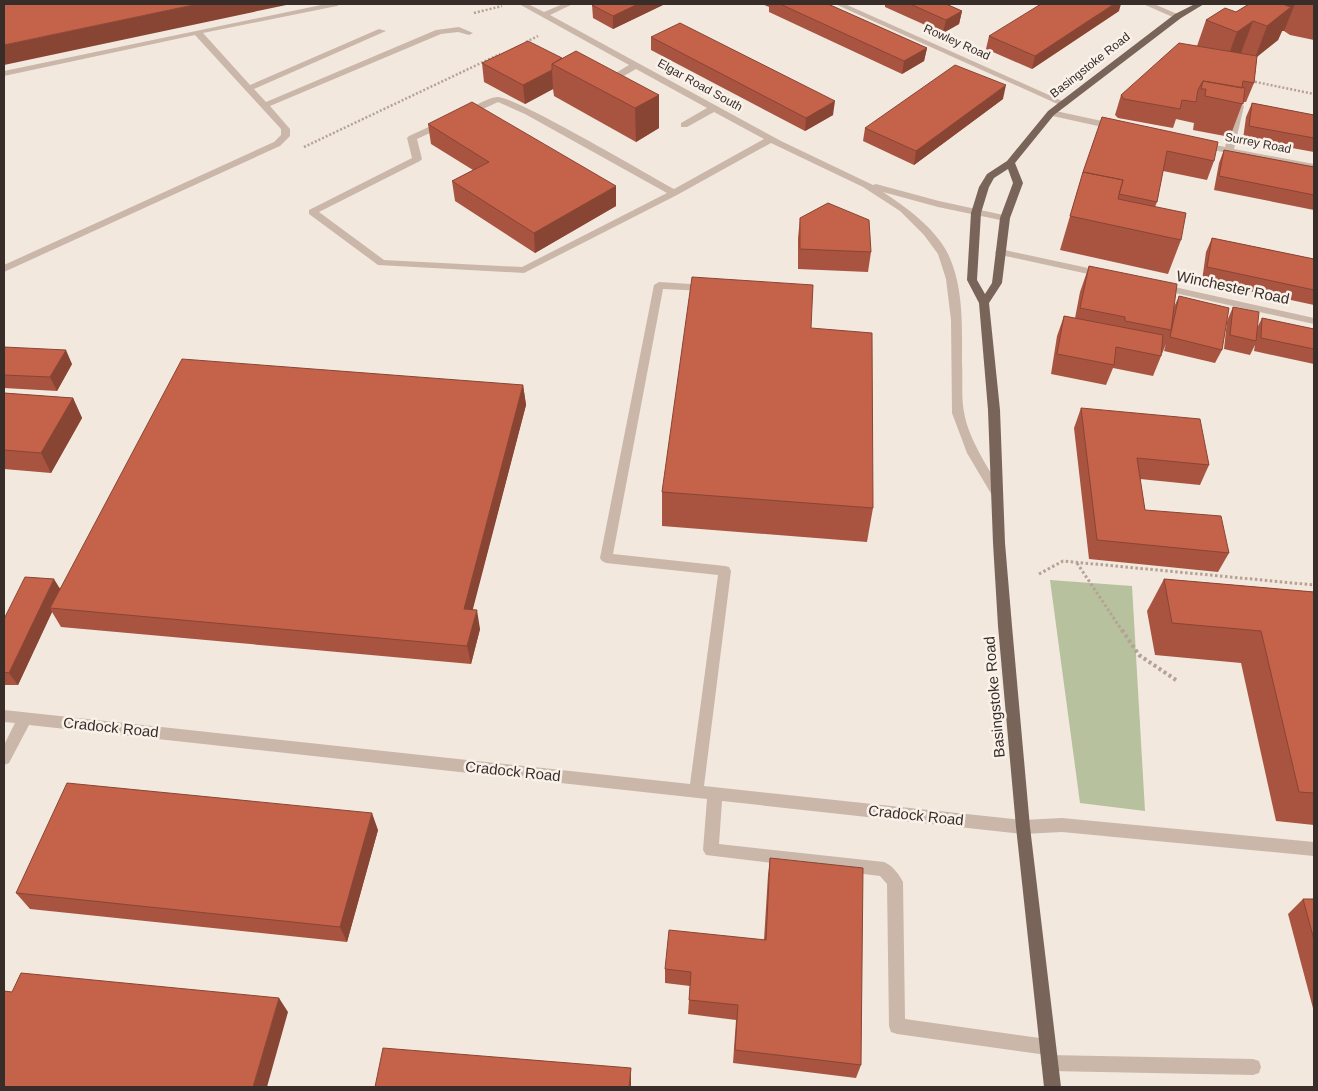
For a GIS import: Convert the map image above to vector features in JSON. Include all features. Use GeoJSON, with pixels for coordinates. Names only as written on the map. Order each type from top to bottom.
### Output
{"type":"FeatureCollection","features":[{"type":"Feature","properties":{"kind":"main road","name":"Basingstoke Road"},"geometry":{"type":"LineString","coordinates":[[1052,1087],[1023,827],[1005,626],[994,410],[984,303],[972,280],[972,250],[976,213],[984,187],[990,176],[1010,163],[1051,114],[1178,16],[1200,4]]}},
{"type":"Feature","properties":{"kind":"main road"},"geometry":{"type":"LineString","coordinates":[[984,303],[997,283],[1005,218],[1018,182],[1010,163]]}},
{"type":"Feature","properties":{"kind":"street"},"geometry":{"type":"LineString","coordinates":[[4,73],[337,4]]}},
{"type":"Feature","properties":{"kind":"street","name":"Elgar Road South"},"geometry":{"type":"LineString","coordinates":[[523,4],[772,139],[866,185],[903,209],[927,233],[943,254],[951,279],[956,320],[958,413],[972,453],[998,494]]}},
{"type":"Feature","properties":{"kind":"street"},"geometry":{"type":"LineString","coordinates":[[544,15],[569,4]]}},
{"type":"Feature","properties":{"kind":"street","name":"Rowley Road"},"geometry":{"type":"LineString","coordinates":[[839,4],[1064,104]]}},
{"type":"Feature","properties":{"kind":"street"},"geometry":{"type":"LineString","coordinates":[[1147,4],[1178,16]]}},
{"type":"Feature","properties":{"kind":"street"},"geometry":{"type":"LineString","coordinates":[[265,105],[439,32],[453,29],[469,33]]}},
{"type":"Feature","properties":{"kind":"street"},"geometry":{"type":"LineString","coordinates":[[250,88],[382,31]]}},
{"type":"Feature","properties":{"kind":"street"},"geometry":{"type":"LineString","coordinates":[[4,269],[277,144],[285,136],[286,129],[197,32]]}},
{"type":"Feature","properties":{"kind":"street"},"geometry":{"type":"LineString","coordinates":[[608,82],[636,65]]}},
{"type":"Feature","properties":{"kind":"street"},"geometry":{"type":"LineString","coordinates":[[674,193],[528,112],[498,99],[412,138],[417,159],[312,212],[382,263],[524,270],[674,193],[772,139]]}},
{"type":"Feature","properties":{"kind":"street"},"geometry":{"type":"LineString","coordinates":[[1229,150],[1240,106]]}},
{"type":"Feature","properties":{"kind":"street"},"geometry":{"type":"LineString","coordinates":[[684,125],[714,108]]}},
{"type":"Feature","properties":{"kind":"street"},"geometry":{"type":"LineString","coordinates":[[1051,114],[1126,129]]}},
{"type":"Feature","properties":{"kind":"street","name":"Surrey Road"},"geometry":{"type":"LineString","coordinates":[[1192,143],[1314,167]]}},
{"type":"Feature","properties":{"kind":"street","name":"Elgar Road South"},"geometry":{"type":"LineString","coordinates":[[866,185],[976,213],[1005,218]]}},
{"type":"Feature","properties":{"kind":"street"},"geometry":{"type":"LineString","coordinates":[[1000,252],[1110,276]]}},
{"type":"Feature","properties":{"kind":"street","name":"Winchester Road"},"geometry":{"type":"LineString","coordinates":[[1149,284],[1314,320]]}},
{"type":"Feature","properties":{"kind":"street"},"geometry":{"type":"LineString","coordinates":[[696,791],[724,571],[606,558],[659,285],[716,289]]}},
{"type":"Feature","properties":{"kind":"street","name":"Cradock Road"},"geometry":{"type":"LineString","coordinates":[[4,716],[1023,827],[1062,825],[1314,849]]}},
{"type":"Feature","properties":{"kind":"street"},"geometry":{"type":"LineString","coordinates":[[4,759],[25,718]]}},
{"type":"Feature","properties":{"kind":"street"},"geometry":{"type":"LineString","coordinates":[[715,793],[711,850],[884,869],[895,882],[897,1026],[1048,1055],[1253,1067]]}},
{"type":"Feature","properties":{"kind":"path"},"geometry":{"type":"LineString","coordinates":[[453,29],[454,24],[459,18],[504,6]]}},
{"type":"Feature","properties":{"kind":"path"},"geometry":{"type":"LineString","coordinates":[[1240,106],[1248,103],[1251,80],[1314,94]]}},
{"type":"Feature","properties":{"kind":"path"},"geometry":{"type":"LineString","coordinates":[[1039,574],[1063,561],[1314,585]]}},
{"type":"Feature","properties":{"kind":"path"},"geometry":{"type":"LineString","coordinates":[[1077,562],[1139,655],[1176,680]]}},
{"type":"Feature","properties":{"kind":"green space"},"geometry":{"type":"Polygon","coordinates":[[[1050,580],[1132,586],[1145,811],[1080,803],[1050,580]]]}},
{"type":"Feature","properties":{"kind":"building"},"geometry":{"type":"Polygon","coordinates":[[[4,4],[198,4],[4,45],[4,4]]]}},
{"type":"Feature","properties":{"kind":"building"},"geometry":{"type":"Polygon","coordinates":[[[638,4],[613,16],[592,5],[638,4]]]}},
{"type":"Feature","properties":{"kind":"building"},"geometry":{"type":"Polygon","coordinates":[[[780,4],[828,4],[927,48],[904,61],[780,4]]]}},
{"type":"Feature","properties":{"kind":"building"},"geometry":{"type":"Polygon","coordinates":[[[910,4],[946,4],[962,11],[946,20],[910,4]]]}},
{"type":"Feature","properties":{"kind":"building"},"geometry":{"type":"Polygon","coordinates":[[[1041,4],[1114,4],[1035,56],[989,36],[1041,4]]]}},
{"type":"Feature","properties":{"kind":"building"},"geometry":{"type":"Polygon","coordinates":[[[1249,4],[1286,4],[1291,7],[1267,26],[1253,21],[1237,32],[1206,20],[1225,8],[1236,12],[1249,4]]]}},
{"type":"Feature","properties":{"kind":"building"},"geometry":{"type":"Polygon","coordinates":[[[680,23],[835,101],[806,118],[651,37],[680,23]]]}},
{"type":"Feature","properties":{"kind":"building"},"geometry":{"type":"Polygon","coordinates":[[[528,41],[562,58],[552,64],[552,70],[523,85],[482,63],[528,41]]]}},
{"type":"Feature","properties":{"kind":"building"},"geometry":{"type":"Polygon","coordinates":[[[1179,43],[1257,56],[1254,83],[1243,81],[1242,88],[1203,81],[1198,90],[1196,102],[1182,100],[1180,109],[1124,99],[1121,95],[1179,43]]]}},
{"type":"Feature","properties":{"kind":"building"},"geometry":{"type":"Polygon","coordinates":[[[576,51],[659,95],[635,108],[552,64],[576,51]]]}},
{"type":"Feature","properties":{"kind":"building"},"geometry":{"type":"Polygon","coordinates":[[[955,65],[1006,85],[916,151],[865,128],[955,65]]]}},
{"type":"Feature","properties":{"kind":"building"},"geometry":{"type":"Polygon","coordinates":[[[1203,81],[1245,88],[1243,104],[1205,96],[1206,89],[1201,89],[1203,81]]]}},
{"type":"Feature","properties":{"kind":"building"},"geometry":{"type":"Polygon","coordinates":[[[472,102],[616,186],[534,233],[452,181],[489,162],[428,124],[472,102]]]}},
{"type":"Feature","properties":{"kind":"building"},"geometry":{"type":"Polygon","coordinates":[[[1252,103],[1314,115],[1314,138],[1249,126],[1252,103]]]}},
{"type":"Feature","properties":{"kind":"building"},"geometry":{"type":"Polygon","coordinates":[[[1102,117],[1218,142],[1214,161],[1167,151],[1157,202],[1119,194],[1123,180],[1083,172],[1102,117]]]}},
{"type":"Feature","properties":{"kind":"building"},"geometry":{"type":"Polygon","coordinates":[[[1224,150],[1314,167],[1314,195],[1219,176],[1224,150]]]}},
{"type":"Feature","properties":{"kind":"building"},"geometry":{"type":"Polygon","coordinates":[[[1083,172],[1123,180],[1118,199],[1186,213],[1181,240],[1070,216],[1083,172]]]}},
{"type":"Feature","properties":{"kind":"building"},"geometry":{"type":"Polygon","coordinates":[[[828,203],[869,220],[871,252],[800,249],[800,218],[828,203]]]}},
{"type":"Feature","properties":{"kind":"building"},"geometry":{"type":"Polygon","coordinates":[[[1212,238],[1314,259],[1314,290],[1207,267],[1212,238]]]}},
{"type":"Feature","properties":{"kind":"building"},"geometry":{"type":"Polygon","coordinates":[[[1089,266],[1177,284],[1171,330],[1125,321],[1125,317],[1080,308],[1089,266]]]}},
{"type":"Feature","properties":{"kind":"building"},"geometry":{"type":"Polygon","coordinates":[[[692,277],[813,285],[811,328],[872,333],[873,508],[662,492],[692,277]]]}},
{"type":"Feature","properties":{"kind":"building"},"geometry":{"type":"Polygon","coordinates":[[[1179,296],[1229,308],[1222,350],[1170,337],[1179,296]]]}},
{"type":"Feature","properties":{"kind":"building"},"geometry":{"type":"Polygon","coordinates":[[[1233,307],[1259,312],[1256,341],[1230,335],[1233,307]]]}},
{"type":"Feature","properties":{"kind":"building"},"geometry":{"type":"Polygon","coordinates":[[[1064,316],[1163,335],[1161,356],[1116,347],[1114,365],[1057,354],[1064,316]]]}},
{"type":"Feature","properties":{"kind":"building"},"geometry":{"type":"Polygon","coordinates":[[[1262,318],[1314,329],[1314,349],[1261,338],[1262,318]]]}},
{"type":"Feature","properties":{"kind":"building"},"geometry":{"type":"Polygon","coordinates":[[[4,347],[66,350],[50,377],[4,375],[4,347]]]}},
{"type":"Feature","properties":{"kind":"building"},"geometry":{"type":"Polygon","coordinates":[[[182,359],[523,385],[464,609],[477,610],[467,646],[50,608],[182,359]]]}},
{"type":"Feature","properties":{"kind":"building"},"geometry":{"type":"Polygon","coordinates":[[[4,393],[73,398],[41,453],[4,450],[4,393]]]}},
{"type":"Feature","properties":{"kind":"building"},"geometry":{"type":"Polygon","coordinates":[[[1081,408],[1200,419],[1209,465],[1137,458],[1145,510],[1221,516],[1229,553],[1097,540],[1081,408]]]}},
{"type":"Feature","properties":{"kind":"building"},"geometry":{"type":"Polygon","coordinates":[[[25,577],[54,579],[9,673],[4,672],[4,619],[25,577]]]}},
{"type":"Feature","properties":{"kind":"building"},"geometry":{"type":"Polygon","coordinates":[[[1164,579],[1314,592],[1314,793],[1299,792],[1261,631],[1172,623],[1164,579]]]}},
{"type":"Feature","properties":{"kind":"building"},"geometry":{"type":"Polygon","coordinates":[[[67,783],[372,813],[340,927],[16,893],[67,783]]]}},
{"type":"Feature","properties":{"kind":"building"},"geometry":{"type":"Polygon","coordinates":[[[770,858],[863,868],[861,1065],[735,1050],[738,1005],[689,1000],[691,972],[665,969],[669,930],[766,940],[770,858]]]}},
{"type":"Feature","properties":{"kind":"building"},"geometry":{"type":"Polygon","coordinates":[[[1303,899],[1314,899],[1314,940],[1303,899]]]}},
{"type":"Feature","properties":{"kind":"building"},"geometry":{"type":"Polygon","coordinates":[[[21,973],[279,998],[253,1087],[4,1087],[4,991],[12,992],[21,973]]]}},
{"type":"Feature","properties":{"kind":"building"},"geometry":{"type":"Polygon","coordinates":[[[383,1048],[631,1068],[629,1087],[375,1087],[383,1048]]]}}]}
